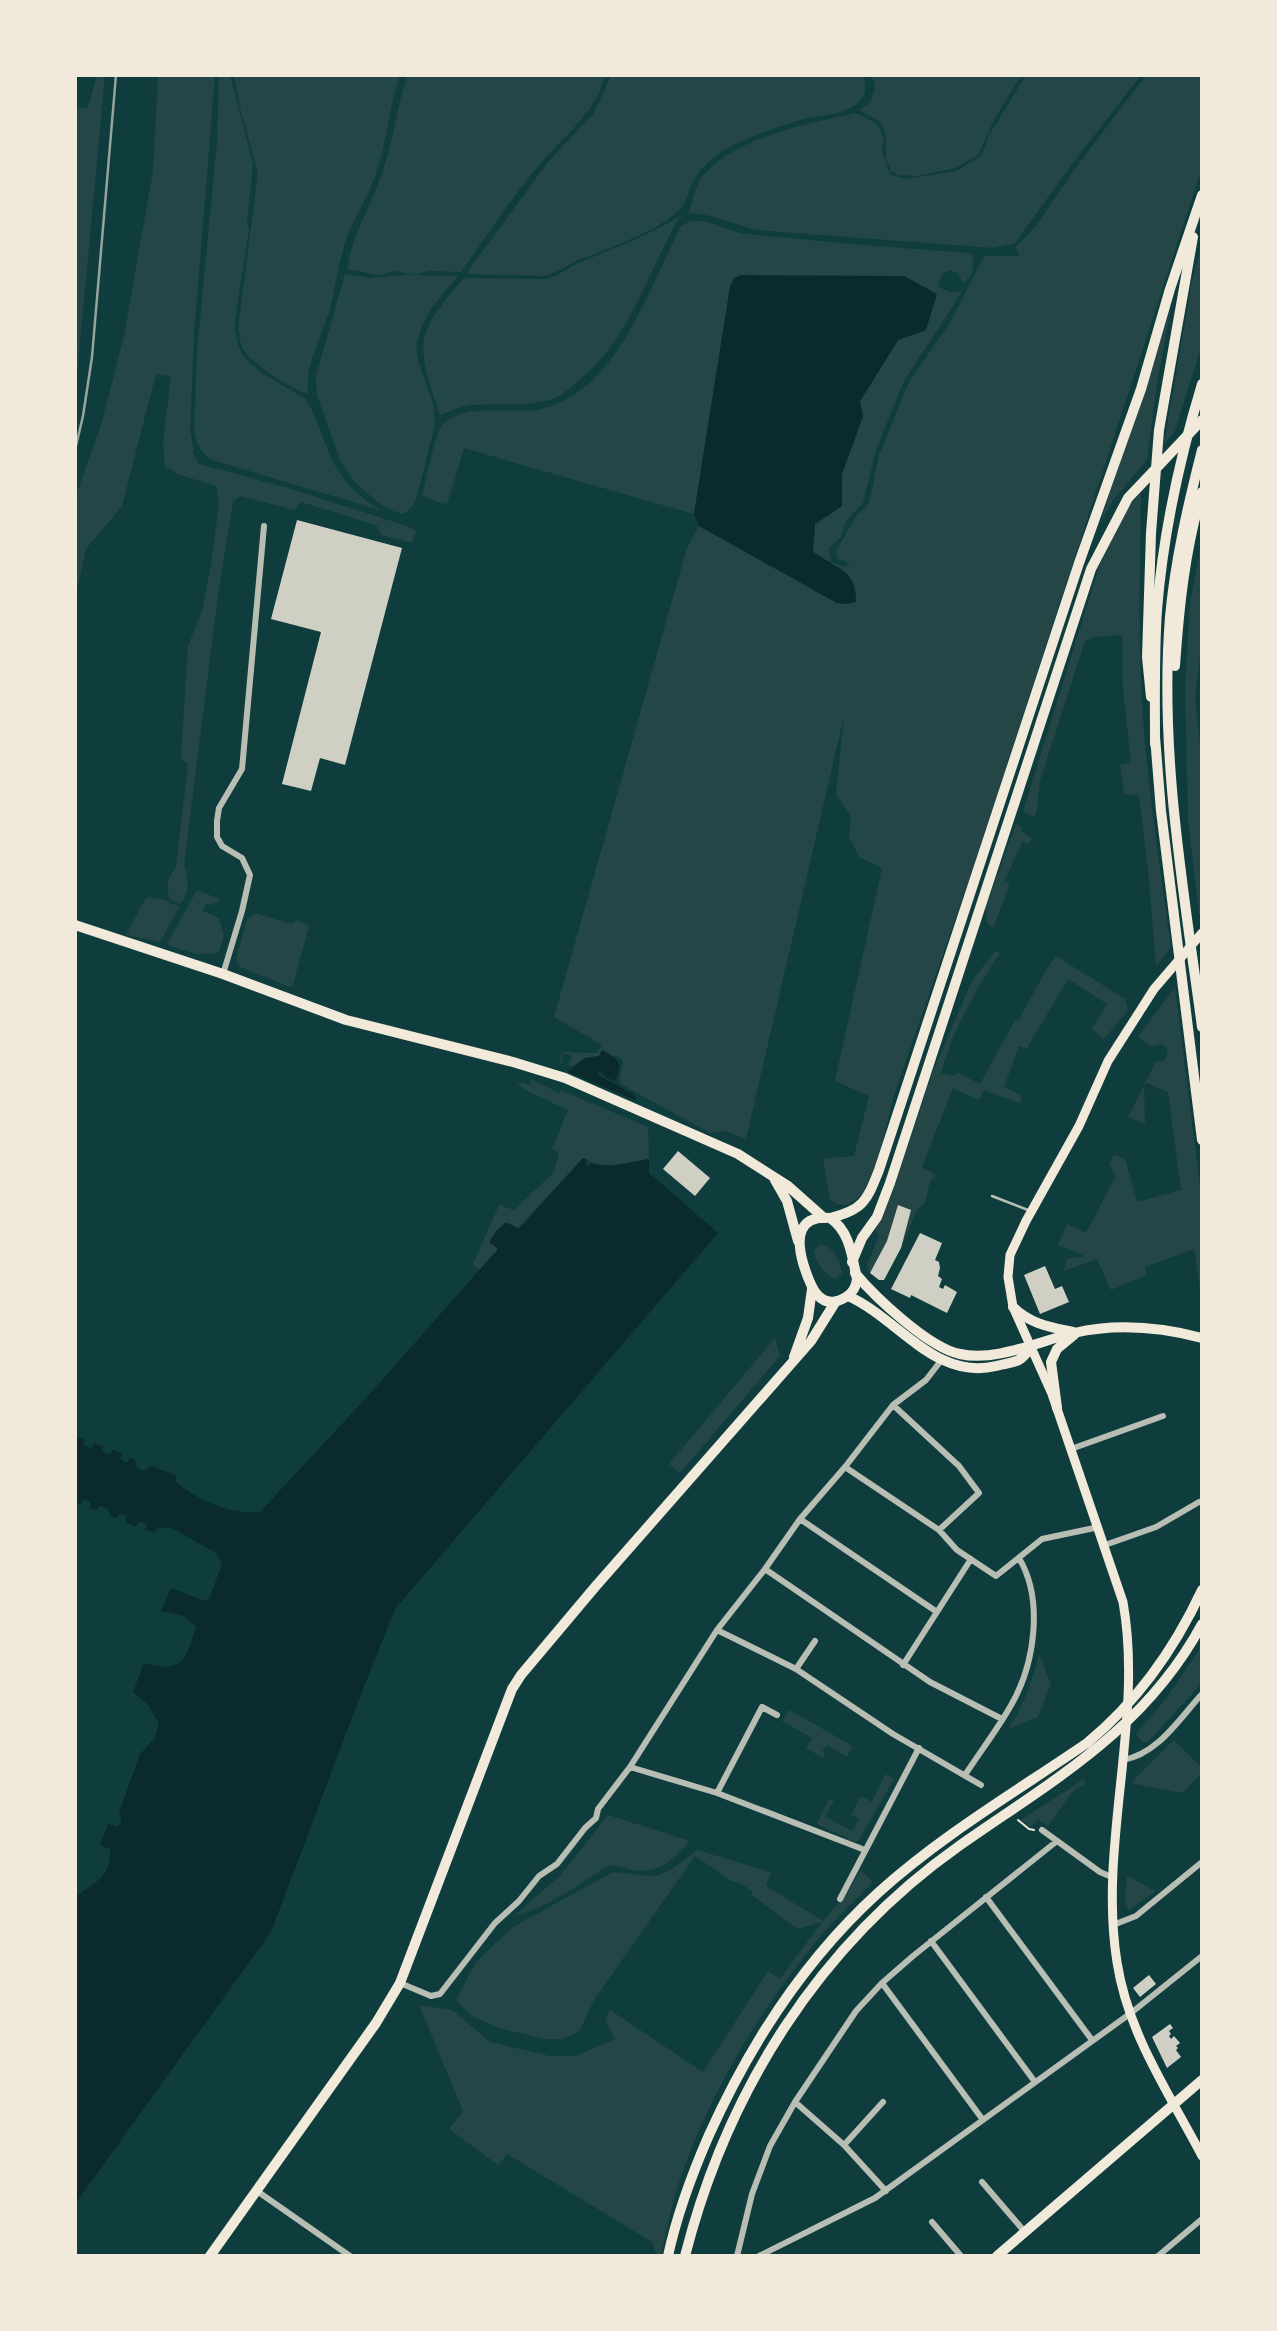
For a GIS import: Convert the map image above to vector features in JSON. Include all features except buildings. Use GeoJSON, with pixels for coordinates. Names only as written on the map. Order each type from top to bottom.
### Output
{"type":"FeatureCollection","features":[{"type":"Feature","properties":{"kind":"highway"},"geometry":{"type":"LineString","coordinates":[[1201,197],[1159,430],[1151,533],[1147,657],[1163,825],[1202,1140]]}},
{"type":"Feature","properties":{"kind":"highway"},"geometry":{"type":"LineString","coordinates":[[791,1363],[808,1318],[812,1289],[798,1241],[802,1228],[816,1219],[845,1214],[862,1205],[871,1191],[1075,576],[1141,389],[1170,289],[1201,197]]}},
{"type":"Feature","properties":{"kind":"highway"},"geometry":{"type":"LineString","coordinates":[[1155,744],[1154,665],[1157,608],[1177,477],[1202,384]]}},
{"type":"Feature","properties":{"kind":"highway"},"geometry":{"type":"LineString","coordinates":[[854,1267],[862,1238],[877,1217],[891,1183],[1091,569],[1128,498],[1202,420]]}},
{"type":"Feature","properties":{"kind":"highway"},"geometry":{"type":"LineString","coordinates":[[1202,450],[1179,551],[1170,617],[1168,674],[1170,760],[1202,1027]]}},
{"type":"Feature","properties":{"kind":"highway"},"geometry":{"type":"LineString","coordinates":[[1170,760],[1178,620],[1185,560],[1202,492]]}},
{"type":"Feature","properties":{"kind":"highway"},"geometry":{"type":"LineString","coordinates":[[812,1289],[823,1300],[836,1301],[848,1296],[856,1287],[846,1233],[839,1224],[827,1218]]}},
{"type":"Feature","properties":{"kind":"highway"},"geometry":{"type":"LineString","coordinates":[[211,2256],[376,2023],[400,1983],[512,1689],[521,1675],[811,1341],[836,1301]]}},
{"type":"Feature","properties":{"kind":"highway"},"geometry":{"type":"LineString","coordinates":[[668,2256],[691,2177],[723,2103],[751,2050],[785,1997],[853,1918],[898,1876],[1106,1727],[1160,1666],[1187,1623],[1202,1590]]}},
{"type":"Feature","properties":{"kind":"highway"},"geometry":{"type":"LineString","coordinates":[[685,2256],[703,2192],[725,2134],[749,2085],[786,2024],[828,1968],[901,1891],[959,1846],[1054,1781],[1135,1716],[1166,1681],[1202,1624]]}},
{"type":"Feature","properties":{"kind":"main road"},"geometry":{"type":"LineString","coordinates":[[75,925],[223,974],[346,1020],[513,1062],[565,1078],[738,1154],[788,1186],[827,1218]]}},
{"type":"Feature","properties":{"kind":"main road"},"geometry":{"type":"LineString","coordinates":[[1202,933],[1154,989],[1108,1061],[1079,1126],[1017,1237],[1010,1255],[1008,1277],[1013,1307],[1057,1408],[1123,1602],[1128,1628],[1128,1674],[1114,1878],[1113,1925],[1117,1964],[1131,2013],[1152,2067],[1202,2156]]}},
{"type":"Feature","properties":{"kind":"main road"},"geometry":{"type":"LineString","coordinates":[[773,1176],[787,1201],[798,1241]]}},
{"type":"Feature","properties":{"kind":"main road"},"geometry":{"type":"LineString","coordinates":[[854,1267],[867,1287],[924,1336],[947,1350],[974,1357],[991,1356],[1077,1332],[1128,1326],[1161,1329],[1202,1338]]}},
{"type":"Feature","properties":{"kind":"main road"},"geometry":{"type":"LineString","coordinates":[[848,1296],[867,1304],[942,1361],[963,1367],[989,1368],[1023,1359],[1032,1346]]}},
{"type":"Feature","properties":{"kind":"main road"},"geometry":{"type":"LineString","coordinates":[[1013,1307],[1039,1325],[1077,1332]]}},
{"type":"Feature","properties":{"kind":"main road"},"geometry":{"type":"LineString","coordinates":[[1057,1408],[1051,1362],[1057,1349],[1077,1332]]}},
{"type":"Feature","properties":{"kind":"main road"},"geometry":{"type":"LineString","coordinates":[[998,2256],[1202,2080]]}},
{"type":"Feature","properties":{"kind":"street"},"geometry":{"type":"LineString","coordinates":[[223,974],[250,875],[242,858],[222,846],[217,837],[217,821],[219,808],[242,769],[264,526]]}},
{"type":"Feature","properties":{"kind":"street"},"geometry":{"type":"LineString","coordinates":[[400,1983],[431,1996],[440,1994],[495,1923],[519,1901],[539,1876],[557,1864],[596,1818],[598,1808],[630,1767],[717,1630],[800,1519],[893,1405],[926,1380],[942,1361],[947,1350]]}},
{"type":"Feature","properties":{"kind":"street"},"geometry":{"type":"LineString","coordinates":[[893,1405],[959,1466],[979,1493],[939,1530]]}},
{"type":"Feature","properties":{"kind":"street"},"geometry":{"type":"LineString","coordinates":[[1070,1449],[1163,1416]]}},
{"type":"Feature","properties":{"kind":"street"},"geometry":{"type":"LineString","coordinates":[[845,1467],[939,1530],[957,1549],[996,1576],[1042,1539],[1098,1527]]}},
{"type":"Feature","properties":{"kind":"street"},"geometry":{"type":"LineString","coordinates":[[1105,1545],[1156,1527],[1199,1502]]}},
{"type":"Feature","properties":{"kind":"street"},"geometry":{"type":"LineString","coordinates":[[800,1519],[937,1612]]}},
{"type":"Feature","properties":{"kind":"street"},"geometry":{"type":"LineString","coordinates":[[965,1775],[1012,1706],[1031,1647],[1034,1614],[1032,1591],[1027,1572],[1019,1558]]}},
{"type":"Feature","properties":{"kind":"street"},"geometry":{"type":"LineString","coordinates":[[903,1665],[971,1559]]}},
{"type":"Feature","properties":{"kind":"street"},"geometry":{"type":"LineString","coordinates":[[765,1569],[903,1665],[1002,1719]]}},
{"type":"Feature","properties":{"kind":"street"},"geometry":{"type":"LineString","coordinates":[[717,1630],[796,1669],[893,1734],[981,1784]]}},
{"type":"Feature","properties":{"kind":"street"},"geometry":{"type":"LineString","coordinates":[[796,1669],[815,1641]]}},
{"type":"Feature","properties":{"kind":"street"},"geometry":{"type":"LineString","coordinates":[[1123,1760],[1152,1749],[1202,1694]]}},
{"type":"Feature","properties":{"kind":"street"},"geometry":{"type":"LineString","coordinates":[[717,1793],[762,1707],[777,1715]]}},
{"type":"Feature","properties":{"kind":"street"},"geometry":{"type":"LineString","coordinates":[[839,1899],[919,1748]]}},
{"type":"Feature","properties":{"kind":"street"},"geometry":{"type":"LineString","coordinates":[[630,1767],[717,1793],[865,1850]]}},
{"type":"Feature","properties":{"kind":"street"},"geometry":{"type":"LineString","coordinates":[[1042,1830],[1100,1872],[1114,1878]]}},
{"type":"Feature","properties":{"kind":"street"},"geometry":{"type":"LineString","coordinates":[[737,2256],[752,2194],[770,2146],[795,2102],[856,2011],[882,1983],[931,1941],[1058,1841]]}},
{"type":"Feature","properties":{"kind":"street"},"geometry":{"type":"LineString","coordinates":[[1113,1925],[1136,1916],[1202,1863]]}},
{"type":"Feature","properties":{"kind":"street"},"geometry":{"type":"LineString","coordinates":[[986,1897],[1091,2040]]}},
{"type":"Feature","properties":{"kind":"street"},"geometry":{"type":"LineString","coordinates":[[931,1941],[1035,2082]]}},
{"type":"Feature","properties":{"kind":"street"},"geometry":{"type":"LineString","coordinates":[[759,2256],[886,2191],[1131,2013],[1202,1956]]}},
{"type":"Feature","properties":{"kind":"street"},"geometry":{"type":"LineString","coordinates":[[882,1983],[983,2120]]}},
{"type":"Feature","properties":{"kind":"street"},"geometry":{"type":"LineString","coordinates":[[795,2102],[844,2145],[886,2191]]}},
{"type":"Feature","properties":{"kind":"street"},"geometry":{"type":"LineString","coordinates":[[844,2145],[883,2102]]}},
{"type":"Feature","properties":{"kind":"street"},"geometry":{"type":"LineString","coordinates":[[982,2182],[1025,2232]]}},
{"type":"Feature","properties":{"kind":"street"},"geometry":{"type":"LineString","coordinates":[[257,2192],[350,2256]]}},
{"type":"Feature","properties":{"kind":"street"},"geometry":{"type":"LineString","coordinates":[[1157,2256],[1202,2219]]}},
{"type":"Feature","properties":{"kind":"street"},"geometry":{"type":"LineString","coordinates":[[932,2222],[961,2256]]}},
{"type":"Feature","properties":{"kind":"lane"},"geometry":{"type":"LineString","coordinates":[[992,1196],[1032,1211]]}},
{"type":"Feature","properties":{"kind":"path"},"geometry":{"type":"LineString","coordinates":[[1019,1821],[1030,1829],[1042,1830]]}},
{"type":"Feature","properties":{"kind":"shaded area"},"geometry":{"type":"Polygon","coordinates":[[[97,75],[105,75],[75,397],[75,108],[88,108],[97,75]]]}},
{"type":"Feature","properties":{"kind":"shaded area"},"geometry":{"type":"Polygon","coordinates":[[[158,75],[215,75],[194,335],[190,431],[194,450],[192,452],[199,464],[288,488],[416,531],[412,543],[382,535],[376,525],[301,502],[294,510],[241,496],[233,501],[218,595],[184,865],[188,886],[180,904],[170,900],[168,887],[176,867],[188,764],[181,758],[188,646],[202,611],[219,503],[216,486],[177,474],[169,468],[165,470],[163,443],[171,376],[156,374],[122,506],[86,549],[75,600],[75,498],[102,422],[124,336],[153,171],[158,75]]]}},
{"type":"Feature","properties":{"kind":"shaded area"},"geometry":{"type":"Polygon","coordinates":[[[219,75],[230,75],[253,163],[247,224],[249,229],[235,320],[238,345],[253,366],[305,398],[331,458],[342,476],[355,491],[380,510],[212,460],[202,451],[197,441],[194,432],[197,351],[217,142],[219,75]]]}},
{"type":"Feature","properties":{"kind":"shaded area"},"geometry":{"type":"Polygon","coordinates":[[[234,75],[400,75],[378,166],[342,252],[329,311],[310,365],[308,393],[284,383],[264,370],[244,351],[241,343],[238,329],[258,172],[240,108],[234,75]]]}},
{"type":"Feature","properties":{"kind":"shaded area"},"geometry":{"type":"Polygon","coordinates":[[[408,75],[605,75],[601,89],[586,113],[528,179],[461,272],[430,271],[414,275],[397,271],[378,275],[347,269],[357,234],[385,164],[408,75]]]}},
{"type":"Feature","properties":{"kind":"shaded area"},"geometry":{"type":"Polygon","coordinates":[[[611,75],[861,75],[864,78],[865,93],[857,104],[843,111],[780,126],[721,152],[698,173],[685,202],[676,213],[641,235],[543,276],[466,274],[548,162],[594,113],[611,75]]]}},
{"type":"Feature","properties":{"kind":"shaded area"},"geometry":{"type":"Polygon","coordinates":[[[872,75],[1022,75],[996,116],[978,155],[956,168],[917,176],[898,175],[891,171],[886,158],[886,136],[883,127],[879,121],[859,110],[870,103],[875,88],[872,75]]]}},
{"type":"Feature","properties":{"kind":"shaded area"},"geometry":{"type":"Polygon","coordinates":[[[1026,75],[1141,75],[1015,243],[994,248],[756,230],[713,217],[688,213],[699,182],[711,167],[728,154],[770,135],[856,113],[877,124],[884,137],[882,151],[890,174],[904,179],[957,171],[982,155],[989,135],[1026,75]]]}},
{"type":"Feature","properties":{"kind":"shaded area"},"geometry":{"type":"Polygon","coordinates":[[[1146,75],[1202,75],[1202,168],[972,871],[895,1092],[877,1162],[862,1195],[847,1205],[836,1204],[830,1199],[823,1159],[854,1156],[869,1096],[835,1081],[882,868],[859,857],[849,837],[851,816],[836,794],[844,716],[746,1139],[726,1131],[710,1133],[621,1084],[623,1061],[603,1050],[599,1056],[585,1058],[572,1066],[569,1065],[572,1056],[564,1053],[561,1063],[559,1062],[563,1052],[597,1053],[602,1045],[554,1017],[687,548],[699,526],[837,603],[848,574],[813,552],[815,524],[842,506],[842,474],[863,416],[860,402],[898,340],[926,330],[734,278],[730,287],[694,514],[464,448],[447,505],[422,496],[435,443],[440,429],[458,415],[484,410],[545,408],[574,395],[593,380],[607,365],[631,328],[681,226],[689,222],[705,221],[747,234],[971,253],[973,270],[963,283],[958,273],[949,270],[941,276],[938,286],[949,292],[962,292],[904,381],[876,450],[863,503],[846,521],[841,537],[829,548],[831,562],[845,567],[850,563],[837,559],[836,551],[856,516],[869,504],[879,455],[909,382],[951,321],[984,256],[1019,256],[1016,247],[1036,226],[1074,170],[1146,75]]]}},
{"type":"Feature","properties":{"kind":"shaded area"},"geometry":{"type":"Polygon","coordinates":[[[680,216],[636,305],[611,347],[570,388],[558,396],[537,403],[471,405],[440,415],[426,372],[424,342],[435,314],[464,278],[551,278],[680,216]]]}},
{"type":"Feature","properties":{"kind":"shaded area"},"geometry":{"type":"Polygon","coordinates":[[[1202,243],[1202,344],[1175,431],[1164,444],[1192,281],[1202,243]]]}},
{"type":"Feature","properties":{"kind":"shaded area"},"geometry":{"type":"Polygon","coordinates":[[[345,274],[370,278],[404,275],[458,276],[432,307],[416,344],[418,361],[433,403],[435,424],[417,497],[411,508],[403,514],[377,502],[354,481],[340,460],[317,395],[316,376],[345,274]]]}},
{"type":"Feature","properties":{"kind":"shaded area"},"geometry":{"type":"Polygon","coordinates":[[[741,275],[904,276],[937,294],[926,330],[898,340],[860,401],[863,416],[842,474],[842,506],[815,524],[813,552],[849,576],[856,602],[837,603],[699,526],[694,514],[730,287],[734,278],[741,275]]]}},
{"type":"Feature","properties":{"kind":"shaded area"},"geometry":{"type":"Polygon","coordinates":[[[1172,305],[1158,377],[1147,460],[1113,500],[1099,526],[1172,305]]]}},
{"type":"Feature","properties":{"kind":"shaded area"},"geometry":{"type":"Polygon","coordinates":[[[1141,493],[1140,624],[1144,733],[1171,947],[1156,966],[1139,795],[1124,794],[1120,765],[1131,763],[1123,689],[1122,635],[1094,637],[1085,641],[1040,781],[1036,814],[1033,817],[1023,811],[1099,567],[1121,519],[1141,493]]]}},
{"type":"Feature","properties":{"kind":"shaded area"},"geometry":{"type":"Polygon","coordinates":[[[1202,539],[1202,642],[1195,697],[1202,763],[1202,910],[1199,914],[1188,819],[1185,688],[1190,603],[1202,539]]]}},
{"type":"Feature","properties":{"kind":"shaded area"},"geometry":{"type":"Polygon","coordinates":[[[1016,823],[1022,827],[1021,831],[1032,838],[1029,844],[1022,842],[1005,880],[1010,884],[993,928],[987,923],[986,908],[1016,823]]]}},
{"type":"Feature","properties":{"kind":"shaded area"},"geometry":{"type":"Polygon","coordinates":[[[197,890],[217,898],[219,902],[206,904],[203,911],[219,918],[224,936],[219,952],[213,954],[199,954],[167,944],[197,890]]]}},
{"type":"Feature","properties":{"kind":"shaded area"},"geometry":{"type":"Polygon","coordinates":[[[149,897],[165,900],[179,907],[160,942],[126,935],[145,899],[149,897]]]}},
{"type":"Feature","properties":{"kind":"shaded area"},"geometry":{"type":"Polygon","coordinates":[[[255,913],[291,924],[298,920],[309,926],[293,985],[290,987],[240,967],[236,959],[247,919],[255,913]]]}},
{"type":"Feature","properties":{"kind":"shaded area"},"geometry":{"type":"Polygon","coordinates":[[[995,951],[1000,953],[966,1011],[941,1073],[955,1076],[957,1072],[980,1084],[1015,1020],[1018,1021],[1056,956],[1125,999],[1128,1010],[1104,1039],[1092,1029],[1107,1004],[1068,979],[1027,1048],[1019,1046],[1004,1087],[1019,1094],[1022,1098],[1019,1103],[984,1090],[979,1100],[953,1088],[922,1167],[936,1175],[931,1179],[925,1202],[916,1212],[901,1248],[887,1241],[870,1273],[867,1265],[879,1235],[875,1231],[892,1193],[933,1071],[972,981],[995,951]]]}},
{"type":"Feature","properties":{"kind":"shaded area"},"geometry":{"type":"Polygon","coordinates":[[[1175,987],[1202,1202],[1202,1303],[1194,1249],[1145,1267],[1147,1275],[1111,1290],[1097,1259],[1064,1271],[1067,1259],[1084,1256],[1058,1245],[1067,1224],[1086,1233],[1116,1176],[1109,1165],[1114,1155],[1125,1159],[1137,1202],[1181,1190],[1168,1092],[1145,1083],[1156,1061],[1164,1061],[1168,1050],[1162,1044],[1151,1047],[1138,1037],[1175,987]]]}},
{"type":"Feature","properties":{"kind":"shaded area"},"geometry":{"type":"Polygon","coordinates":[[[602,1050],[616,1059],[619,1070],[615,1081],[599,1071],[598,1075],[633,1094],[637,1101],[568,1072],[585,1058],[599,1056],[602,1050]]]}},
{"type":"Feature","properties":{"kind":"shaded area"},"geometry":{"type":"Polygon","coordinates":[[[531,1079],[559,1093],[560,1090],[648,1127],[649,1159],[607,1165],[583,1158],[479,1270],[473,1264],[499,1205],[514,1210],[554,1172],[559,1153],[552,1149],[568,1110],[527,1091],[516,1082],[530,1085],[531,1079]]]}},
{"type":"Feature","properties":{"kind":"shaded area"},"geometry":{"type":"Polygon","coordinates":[[[1144,1085],[1145,1124],[1128,1117],[1144,1085]]]}},
{"type":"Feature","properties":{"kind":"shaded area"},"geometry":{"type":"Polygon","coordinates":[[[583,1158],[587,1160],[585,1164],[588,1166],[611,1166],[649,1159],[649,1173],[718,1233],[395,1609],[271,1932],[75,2204],[75,1897],[105,1872],[110,1849],[100,1845],[108,1824],[117,1827],[122,1822],[119,1813],[140,1754],[155,1738],[159,1723],[147,1704],[133,1692],[144,1663],[167,1667],[181,1662],[196,1627],[184,1616],[161,1611],[171,1588],[205,1601],[210,1597],[222,1564],[216,1553],[172,1528],[158,1528],[154,1533],[145,1529],[147,1524],[139,1521],[136,1527],[125,1522],[127,1516],[119,1513],[117,1518],[110,1516],[108,1509],[100,1506],[95,1510],[89,1508],[91,1502],[83,1499],[81,1504],[75,1502],[75,1436],[85,1440],[83,1445],[91,1449],[94,1443],[103,1446],[102,1452],[110,1455],[112,1450],[122,1453],[120,1459],[127,1463],[130,1457],[135,1460],[137,1468],[144,1471],[152,1466],[177,1476],[175,1481],[184,1488],[215,1505],[238,1511],[260,1512],[367,1397],[498,1249],[489,1242],[497,1230],[506,1222],[519,1229],[583,1158]]]}},
{"type":"Feature","properties":{"kind":"shaded area"},"geometry":{"type":"Polygon","coordinates":[[[821,1244],[833,1251],[838,1259],[842,1273],[836,1279],[824,1272],[817,1260],[814,1251],[821,1244]]]}},
{"type":"Feature","properties":{"kind":"shaded area"},"geometry":{"type":"Polygon","coordinates":[[[775,1338],[780,1356],[680,1473],[669,1464],[775,1338]]]}},
{"type":"Feature","properties":{"kind":"shaded area"},"geometry":{"type":"Polygon","coordinates":[[[1202,1645],[1202,1683],[1148,1742],[1142,1742],[1136,1734],[1165,1700],[1202,1645]]]}},
{"type":"Feature","properties":{"kind":"shaded area"},"geometry":{"type":"Polygon","coordinates":[[[1039,1654],[1051,1684],[1038,1717],[1008,1729],[1027,1693],[1039,1654]]]}},
{"type":"Feature","properties":{"kind":"shaded area"},"geometry":{"type":"Polygon","coordinates":[[[789,1710],[853,1746],[847,1757],[827,1745],[822,1752],[825,1754],[823,1758],[806,1748],[812,1738],[782,1721],[789,1710]]]}},
{"type":"Feature","properties":{"kind":"shaded area"},"geometry":{"type":"Polygon","coordinates":[[[1174,1740],[1202,1768],[1202,1772],[1183,1793],[1131,1783],[1174,1740]]]}},
{"type":"Feature","properties":{"kind":"shaded area"},"geometry":{"type":"Polygon","coordinates":[[[885,1774],[894,1779],[859,1840],[855,1842],[817,1824],[829,1799],[834,1800],[825,1817],[852,1831],[859,1819],[851,1815],[861,1796],[872,1802],[885,1774]]]}},
{"type":"Feature","properties":{"kind":"shaded area"},"geometry":{"type":"Polygon","coordinates":[[[1084,1779],[1085,1784],[1072,1792],[1048,1826],[1038,1819],[1030,1827],[1021,1820],[1084,1779]]]}},
{"type":"Feature","properties":{"kind":"shaded area"},"geometry":{"type":"Polygon","coordinates":[[[608,1815],[690,1841],[671,1860],[658,1868],[642,1871],[609,1866],[552,1901],[515,1915],[560,1876],[608,1815]]]}},
{"type":"Feature","properties":{"kind":"shaded area"},"geometry":{"type":"Polygon","coordinates":[[[697,1850],[771,1872],[766,1886],[823,1921],[847,1893],[861,1870],[873,1882],[825,1931],[790,1976],[730,2067],[698,2132],[672,2206],[661,2256],[657,2256],[652,2242],[507,2154],[498,2165],[449,2129],[463,2111],[419,2005],[452,2010],[490,2042],[550,2056],[576,2056],[615,2039],[605,2019],[610,2010],[703,2072],[768,1971],[780,1979],[822,1922],[798,1929],[752,1895],[752,1891],[738,1882],[733,1882],[695,1856],[594,2000],[579,2032],[562,2039],[544,2039],[499,2028],[470,2015],[456,2000],[476,1962],[513,1927],[611,1873],[658,1875],[676,1866],[697,1850]]]}},
{"type":"Feature","properties":{"kind":"shaded area"},"geometry":{"type":"Polygon","coordinates":[[[1127,1876],[1156,1891],[1129,1910],[1125,1902],[1127,1876]]]}},
{"type":"Feature","properties":{"kind":"railway"},"geometry":{"type":"LineString","coordinates":[[75,450],[92,357],[116,75]]}}]}
